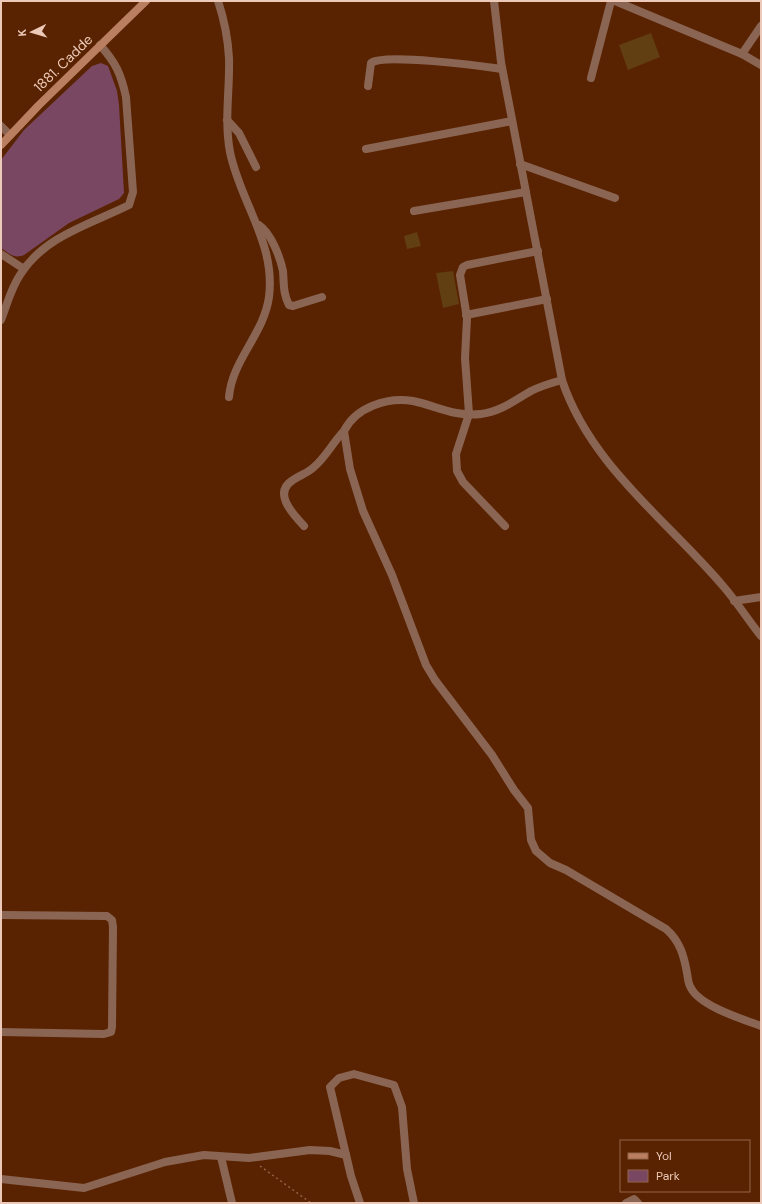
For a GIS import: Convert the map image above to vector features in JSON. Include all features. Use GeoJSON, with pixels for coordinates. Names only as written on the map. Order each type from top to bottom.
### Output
{"type":"FeatureCollection","features":[{"type":"Feature","properties":{"kind":"street","name":"1881. Cadde"},"geometry":{"type":"LineString","coordinates":[[1,145],[10,134],[146,1]]}},
{"type":"Feature","properties":{"kind":"street"},"geometry":{"type":"LineString","coordinates":[[218,1],[228,57],[227,120],[230,154],[240,185],[257,223],[268,260],[270,279],[269,298],[261,322],[232,378],[228,397]]}},
{"type":"Feature","properties":{"kind":"street"},"geometry":{"type":"LineString","coordinates":[[494,1],[502,68],[562,380],[568,397],[579,418],[620,477],[723,586],[761,636]]}},
{"type":"Feature","properties":{"kind":"street"},"geometry":{"type":"LineString","coordinates":[[591,78],[611,1]]}},
{"type":"Feature","properties":{"kind":"street"},"geometry":{"type":"LineString","coordinates":[[615,1],[742,54],[761,65]]}},
{"type":"Feature","properties":{"kind":"street"},"geometry":{"type":"LineString","coordinates":[[742,54],[761,26]]}},
{"type":"Feature","properties":{"kind":"street"},"geometry":{"type":"LineString","coordinates":[[1,320],[11,292],[24,269],[42,249],[55,240],[129,205],[132,200],[133,192],[126,97],[118,70],[100,45]]}},
{"type":"Feature","properties":{"kind":"street"},"geometry":{"type":"LineString","coordinates":[[368,86],[371,63],[377,59],[413,60],[502,68]]}},
{"type":"Feature","properties":{"kind":"street"},"geometry":{"type":"LineString","coordinates":[[227,120],[239,133],[256,167]]}},
{"type":"Feature","properties":{"kind":"street"},"geometry":{"type":"LineString","coordinates":[[366,149],[512,121]]}},
{"type":"Feature","properties":{"kind":"street"},"geometry":{"type":"LineString","coordinates":[[1,126],[10,134]]}},
{"type":"Feature","properties":{"kind":"street"},"geometry":{"type":"LineString","coordinates":[[520,164],[615,198]]}},
{"type":"Feature","properties":{"kind":"street"},"geometry":{"type":"LineString","coordinates":[[414,211],[476,202],[526,192]]}},
{"type":"Feature","properties":{"kind":"street"},"geometry":{"type":"LineString","coordinates":[[257,223],[268,234],[278,257],[283,270],[285,296],[289,305],[293,306],[322,297]]}},
{"type":"Feature","properties":{"kind":"street"},"geometry":{"type":"LineString","coordinates":[[505,526],[463,482],[457,471],[456,454],[469,414],[465,358],[466,315],[460,275],[462,267],[538,251]]}},
{"type":"Feature","properties":{"kind":"street"},"geometry":{"type":"LineString","coordinates":[[1,254],[24,269]]}},
{"type":"Feature","properties":{"kind":"street"},"geometry":{"type":"LineString","coordinates":[[466,315],[547,298]]}},
{"type":"Feature","properties":{"kind":"street"},"geometry":{"type":"LineString","coordinates":[[304,526],[288,506],[284,494],[286,488],[293,480],[316,466],[333,442],[344,431],[356,415],[375,405],[390,402],[410,401],[460,415],[481,414],[497,410],[541,386],[562,380]]}},
{"type":"Feature","properties":{"kind":"street"},"geometry":{"type":"LineString","coordinates":[[344,431],[350,470],[363,511],[392,575],[426,665],[435,680],[492,755],[514,790],[528,808],[531,840],[536,851],[550,862],[666,929],[673,936],[681,949],[690,987],[694,993],[708,1003],[761,1026]]}},
{"type":"Feature","properties":{"kind":"street"},"geometry":{"type":"LineString","coordinates":[[734,600],[761,597]]}},
{"type":"Feature","properties":{"kind":"street"},"geometry":{"type":"LineString","coordinates":[[1,915],[107,916],[112,920],[113,927],[111,1032],[104,1034],[1,1032]]}},
{"type":"Feature","properties":{"kind":"street"},"geometry":{"type":"LineString","coordinates":[[360,1203],[346,1155],[330,1087],[339,1078],[354,1074],[394,1085],[402,1107],[406,1169],[414,1203]]}},
{"type":"Feature","properties":{"kind":"street"},"geometry":{"type":"LineString","coordinates":[[1,1178],[84,1188],[165,1162],[204,1155],[249,1158],[310,1150],[330,1151],[346,1155]]}},
{"type":"Feature","properties":{"kind":"street"},"geometry":{"type":"LineString","coordinates":[[221,1156],[232,1203]]}},
{"type":"Feature","properties":{"kind":"street"},"geometry":{"type":"LineString","coordinates":[[626,1203],[634,1199],[638,1203]]}},
{"type":"Feature","properties":{"kind":"path"},"geometry":{"type":"LineString","coordinates":[[249,1158],[288,1189],[311,1203]]}},
{"type":"Feature","properties":{"kind":"green space"},"geometry":{"type":"Polygon","coordinates":[[[101,63],[108,66],[117,91],[124,193],[119,199],[69,223],[24,255],[12,255],[1,248],[1,160],[24,130],[92,66],[101,63]]]}},
{"type":"Feature","properties":{"kind":"building"},"geometry":{"type":"Polygon","coordinates":[[[651,33],[660,57],[628,70],[619,45],[651,33]]]}},
{"type":"Feature","properties":{"kind":"building"},"geometry":{"type":"Polygon","coordinates":[[[417,232],[421,246],[407,249],[404,236],[417,232]]]}},
{"type":"Feature","properties":{"kind":"building"},"geometry":{"type":"Polygon","coordinates":[[[453,271],[459,304],[443,308],[436,273],[453,271]]]}}]}
